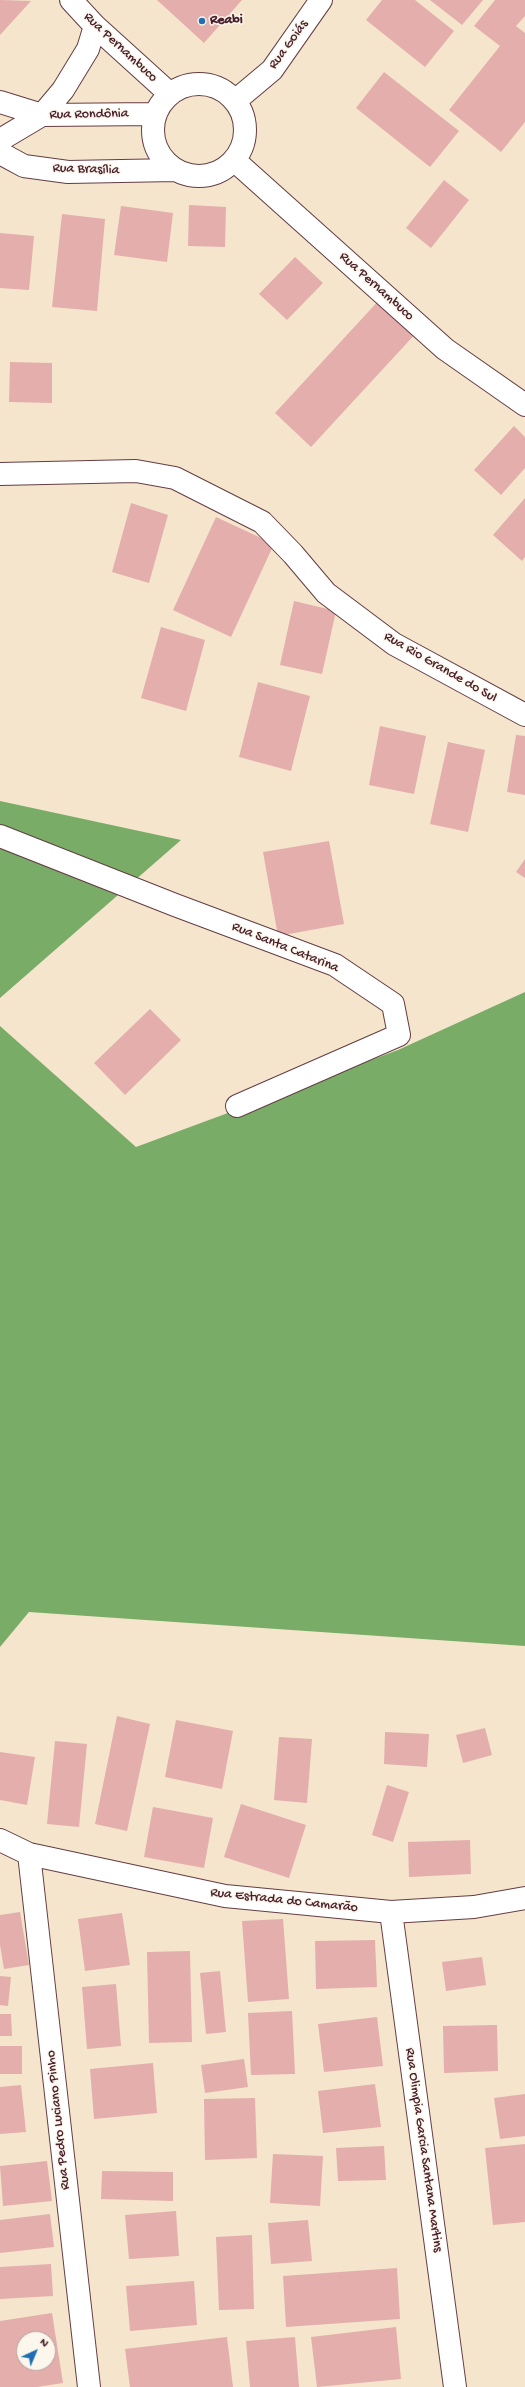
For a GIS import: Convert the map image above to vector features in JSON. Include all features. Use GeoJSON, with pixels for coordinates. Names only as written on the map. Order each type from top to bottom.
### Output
{"type":"FeatureCollection","features":[{"type":"Feature","properties":{"kind":"street","name":"Rua Pernambuco"},"geometry":{"type":"LineString","coordinates":[[71,0],[95,26],[170,94]]}},
{"type":"Feature","properties":{"kind":"street","name":"Rua Goiás"},"geometry":{"type":"LineString","coordinates":[[235,101],[272,70],[321,0]]}},
{"type":"Feature","properties":{"kind":"street"},"geometry":{"type":"LineString","coordinates":[[0,140],[42,115],[63,90],[88,49],[95,26]]}},
{"type":"Feature","properties":{"kind":"street"},"geometry":{"type":"LineString","coordinates":[[192,84],[208,84],[223,90],[235,101],[243,115],[246,131],[242,147],[234,160],[222,171],[207,176],[190,175],[175,170],[163,160],[156,145],[153,129],[156,114],[170,94],[177,89],[192,84]]}},
{"type":"Feature","properties":{"kind":"street","name":"Rua Rondônia"},"geometry":{"type":"LineString","coordinates":[[0,102],[42,115],[156,114]]}},
{"type":"Feature","properties":{"kind":"street","name":"Rua Brasília"},"geometry":{"type":"LineString","coordinates":[[0,153],[24,166],[68,172],[175,170]]}},
{"type":"Feature","properties":{"kind":"street","name":"Rua Pernambuco"},"geometry":{"type":"LineString","coordinates":[[234,160],[445,349],[525,405]]}},
{"type":"Feature","properties":{"kind":"street","name":"Rua Rio Grande do Sul"},"geometry":{"type":"LineString","coordinates":[[0,474],[136,471],[175,478],[262,522],[293,554],[326,593],[394,644],[525,715]]}},
{"type":"Feature","properties":{"kind":"street","name":"Rua Santa Catarina"},"geometry":{"type":"LineString","coordinates":[[0,836],[335,965],[394,1004],[399,1035],[238,1106]]}},
{"type":"Feature","properties":{"kind":"street","name":"Rua Estrada do Camarão"},"geometry":{"type":"LineString","coordinates":[[0,1840],[29,1854],[224,1896],[390,1912],[474,1907],[525,1898]]}},
{"type":"Feature","properties":{"kind":"street","name":"Rua Pedro Luciano Pinho"},"geometry":{"type":"LineString","coordinates":[[29,1854],[89,2387]]}},
{"type":"Feature","properties":{"kind":"street","name":"Rua Olimpia Garcia Santana Martins"},"geometry":{"type":"LineString","coordinates":[[390,1912],[455,2387]]}},
{"type":"Feature","properties":{"kind":"green space"},"geometry":{"type":"Polygon","coordinates":[[[0,801],[181,840],[0,998],[0,801]]]}},
{"type":"Feature","properties":{"kind":"green space"},"geometry":{"type":"Polygon","coordinates":[[[525,992],[525,1646],[29,1612],[0,1647],[0,1026],[136,1147],[398,1050],[525,992]]]}},
{"type":"Feature","properties":{"kind":"building"},"geometry":{"type":"Polygon","coordinates":[[[0,0],[31,1],[0,35],[0,0]]]}},
{"type":"Feature","properties":{"kind":"building","name":"Reabi"},"geometry":{"type":"Polygon","coordinates":[[[157,0],[242,0],[204,43],[157,0]]]}},
{"type":"Feature","properties":{"kind":"building"},"geometry":{"type":"Polygon","coordinates":[[[382,0],[415,0],[454,31],[425,67],[366,20],[382,0]]]}},
{"type":"Feature","properties":{"kind":"building"},"geometry":{"type":"Polygon","coordinates":[[[430,0],[483,0],[462,25],[430,0]]]}},
{"type":"Feature","properties":{"kind":"building"},"geometry":{"type":"Polygon","coordinates":[[[495,0],[525,0],[525,16],[516,26],[525,33],[525,122],[501,152],[449,110],[500,46],[474,26],[495,0]]]}},
{"type":"Feature","properties":{"kind":"building"},"geometry":{"type":"Polygon","coordinates":[[[384,72],[459,131],[430,167],[356,108],[384,72]]]}},
{"type":"Feature","properties":{"kind":"building"},"geometry":{"type":"Polygon","coordinates":[[[444,180],[469,200],[431,248],[406,228],[444,180]]]}},
{"type":"Feature","properties":{"kind":"building"},"geometry":{"type":"Polygon","coordinates":[[[189,205],[226,207],[225,247],[188,246],[189,205]]]}},
{"type":"Feature","properties":{"kind":"building"},"geometry":{"type":"Polygon","coordinates":[[[121,206],[173,213],[167,262],[114,255],[121,206]]]}},
{"type":"Feature","properties":{"kind":"building"},"geometry":{"type":"Polygon","coordinates":[[[62,214],[105,219],[97,311],[52,307],[62,214]]]}},
{"type":"Feature","properties":{"kind":"building"},"geometry":{"type":"Polygon","coordinates":[[[0,233],[34,236],[29,290],[0,288],[0,233]]]}},
{"type":"Feature","properties":{"kind":"building"},"geometry":{"type":"Polygon","coordinates":[[[295,257],[323,283],[287,320],[259,294],[295,257]]]}},
{"type":"Feature","properties":{"kind":"building"},"geometry":{"type":"Polygon","coordinates":[[[381,298],[418,331],[311,447],[275,413],[381,298]]]}},
{"type":"Feature","properties":{"kind":"building"},"geometry":{"type":"Polygon","coordinates":[[[10,362],[52,363],[52,403],[9,402],[10,362]]]}},
{"type":"Feature","properties":{"kind":"building"},"geometry":{"type":"Polygon","coordinates":[[[514,426],[525,437],[525,468],[501,495],[474,470],[514,426]]]}},
{"type":"Feature","properties":{"kind":"building"},"geometry":{"type":"Polygon","coordinates":[[[525,498],[525,557],[522,561],[493,535],[525,498]]]}},
{"type":"Feature","properties":{"kind":"building"},"geometry":{"type":"Polygon","coordinates":[[[131,503],[168,515],[149,583],[112,572],[131,503]]]}},
{"type":"Feature","properties":{"kind":"building"},"geometry":{"type":"Polygon","coordinates":[[[216,517],[274,544],[231,637],[173,610],[216,517]]]}},
{"type":"Feature","properties":{"kind":"building"},"geometry":{"type":"Polygon","coordinates":[[[294,601],[336,611],[322,674],[280,665],[294,601]]]}},
{"type":"Feature","properties":{"kind":"building"},"geometry":{"type":"Polygon","coordinates":[[[161,627],[205,640],[186,711],[141,698],[161,627]]]}},
{"type":"Feature","properties":{"kind":"building"},"geometry":{"type":"Polygon","coordinates":[[[258,682],[310,696],[291,771],[239,757],[258,682]]]}},
{"type":"Feature","properties":{"kind":"building"},"geometry":{"type":"Polygon","coordinates":[[[380,726],[426,736],[414,794],[369,785],[380,726]]]}},
{"type":"Feature","properties":{"kind":"building"},"geometry":{"type":"Polygon","coordinates":[[[516,735],[525,736],[525,795],[507,792],[516,735]]]}},
{"type":"Feature","properties":{"kind":"building"},"geometry":{"type":"Polygon","coordinates":[[[448,742],[485,750],[468,832],[430,824],[448,742]]]}},
{"type":"Feature","properties":{"kind":"building"},"geometry":{"type":"Polygon","coordinates":[[[329,841],[344,924],[278,936],[263,852],[329,841]]]}},
{"type":"Feature","properties":{"kind":"building"},"geometry":{"type":"Polygon","coordinates":[[[525,859],[525,878],[516,872],[525,859]]]}},
{"type":"Feature","properties":{"kind":"building"},"geometry":{"type":"Polygon","coordinates":[[[150,1009],[181,1040],[125,1095],[94,1063],[150,1009]]]}},
{"type":"Feature","properties":{"kind":"building"},"geometry":{"type":"Polygon","coordinates":[[[117,1716],[150,1724],[127,1831],[95,1824],[117,1716]]]}},
{"type":"Feature","properties":{"kind":"building"},"geometry":{"type":"Polygon","coordinates":[[[176,1720],[233,1731],[222,1789],[165,1777],[176,1720]]]}},
{"type":"Feature","properties":{"kind":"building"},"geometry":{"type":"Polygon","coordinates":[[[485,1728],[492,1755],[463,1763],[456,1735],[485,1728]]]}},
{"type":"Feature","properties":{"kind":"building"},"geometry":{"type":"Polygon","coordinates":[[[385,1732],[429,1734],[427,1767],[384,1764],[385,1732]]]}},
{"type":"Feature","properties":{"kind":"building"},"geometry":{"type":"Polygon","coordinates":[[[279,1737],[312,1739],[307,1803],[274,1800],[279,1737]]]}},
{"type":"Feature","properties":{"kind":"building"},"geometry":{"type":"Polygon","coordinates":[[[55,1741],[87,1744],[79,1827],[47,1824],[55,1741]]]}},
{"type":"Feature","properties":{"kind":"building"},"geometry":{"type":"Polygon","coordinates":[[[0,1752],[35,1757],[27,1805],[0,1800],[0,1752]]]}},
{"type":"Feature","properties":{"kind":"building"},"geometry":{"type":"Polygon","coordinates":[[[387,1785],[409,1792],[393,1842],[372,1835],[387,1785]]]}},
{"type":"Feature","properties":{"kind":"building"},"geometry":{"type":"Polygon","coordinates":[[[241,1804],[306,1825],[289,1878],[224,1857],[241,1804]]]}},
{"type":"Feature","properties":{"kind":"building"},"geometry":{"type":"Polygon","coordinates":[[[153,1807],[213,1818],[204,1868],[144,1857],[153,1807]]]}},
{"type":"Feature","properties":{"kind":"building"},"geometry":{"type":"Polygon","coordinates":[[[470,1840],[471,1874],[409,1877],[408,1842],[470,1840]]]}},
{"type":"Feature","properties":{"kind":"building"},"geometry":{"type":"Polygon","coordinates":[[[20,1912],[29,1965],[4,1969],[0,1945],[0,1915],[20,1912]]]}},
{"type":"Feature","properties":{"kind":"building"},"geometry":{"type":"Polygon","coordinates":[[[122,1913],[130,1965],[85,1971],[78,1919],[122,1913]]]}},
{"type":"Feature","properties":{"kind":"building"},"geometry":{"type":"Polygon","coordinates":[[[283,1919],[289,1999],[248,2002],[242,1921],[283,1919]]]}},
{"type":"Feature","properties":{"kind":"building"},"geometry":{"type":"Polygon","coordinates":[[[375,1940],[377,1987],[316,1989],[315,1941],[375,1940]]]}},
{"type":"Feature","properties":{"kind":"building"},"geometry":{"type":"Polygon","coordinates":[[[190,1951],[192,2042],[149,2043],[147,1952],[190,1951]]]}},
{"type":"Feature","properties":{"kind":"building"},"geometry":{"type":"Polygon","coordinates":[[[482,1957],[486,1985],[446,1991],[442,1962],[482,1957]]]}},
{"type":"Feature","properties":{"kind":"building"},"geometry":{"type":"Polygon","coordinates":[[[220,1971],[226,2032],[206,2034],[200,1973],[220,1971]]]}},
{"type":"Feature","properties":{"kind":"building"},"geometry":{"type":"Polygon","coordinates":[[[0,1976],[11,1977],[8,2006],[0,2005],[0,1976]]]}},
{"type":"Feature","properties":{"kind":"building"},"geometry":{"type":"Polygon","coordinates":[[[116,1984],[121,2046],[87,2049],[82,1987],[116,1984]]]}},
{"type":"Feature","properties":{"kind":"building"},"geometry":{"type":"Polygon","coordinates":[[[292,2011],[295,2074],[251,2075],[248,2013],[292,2011]]]}},
{"type":"Feature","properties":{"kind":"building"},"geometry":{"type":"Polygon","coordinates":[[[0,2014],[11,2014],[12,2036],[0,2036],[0,2014]]]}},
{"type":"Feature","properties":{"kind":"building"},"geometry":{"type":"Polygon","coordinates":[[[377,2017],[383,2066],[324,2072],[318,2024],[377,2017]]]}},
{"type":"Feature","properties":{"kind":"building"},"geometry":{"type":"Polygon","coordinates":[[[497,2025],[498,2071],[444,2073],[443,2026],[497,2025]]]}},
{"type":"Feature","properties":{"kind":"building"},"geometry":{"type":"Polygon","coordinates":[[[0,2046],[22,2046],[22,2074],[0,2074],[0,2046]]]}},
{"type":"Feature","properties":{"kind":"building"},"geometry":{"type":"Polygon","coordinates":[[[244,2059],[248,2087],[205,2093],[201,2065],[244,2059]]]}},
{"type":"Feature","properties":{"kind":"building"},"geometry":{"type":"Polygon","coordinates":[[[153,2063],[157,2113],[94,2119],[90,2069],[153,2063]]]}},
{"type":"Feature","properties":{"kind":"building"},"geometry":{"type":"Polygon","coordinates":[[[375,2084],[381,2127],[323,2133],[318,2091],[375,2084]]]}},
{"type":"Feature","properties":{"kind":"building"},"geometry":{"type":"Polygon","coordinates":[[[21,2085],[26,2132],[0,2134],[0,2087],[21,2085]]]}},
{"type":"Feature","properties":{"kind":"building"},"geometry":{"type":"Polygon","coordinates":[[[525,2094],[525,2136],[500,2139],[494,2098],[525,2094]]]}},
{"type":"Feature","properties":{"kind":"building"},"geometry":{"type":"Polygon","coordinates":[[[255,2098],[257,2158],[205,2160],[204,2099],[255,2098]]]}},
{"type":"Feature","properties":{"kind":"building"},"geometry":{"type":"Polygon","coordinates":[[[525,2144],[525,2222],[493,2225],[485,2148],[525,2144]]]}},
{"type":"Feature","properties":{"kind":"building"},"geometry":{"type":"Polygon","coordinates":[[[384,2146],[386,2180],[338,2181],[336,2148],[384,2146]]]}},
{"type":"Feature","properties":{"kind":"building"},"geometry":{"type":"Polygon","coordinates":[[[273,2154],[323,2156],[320,2206],[270,2203],[273,2154]]]}},
{"type":"Feature","properties":{"kind":"building"},"geometry":{"type":"Polygon","coordinates":[[[47,2161],[52,2201],[3,2206],[0,2166],[47,2161]]]}},
{"type":"Feature","properties":{"kind":"building"},"geometry":{"type":"Polygon","coordinates":[[[102,2171],[173,2172],[173,2201],[101,2199],[102,2171]]]}},
{"type":"Feature","properties":{"kind":"building"},"geometry":{"type":"Polygon","coordinates":[[[176,2211],[179,2256],[129,2259],[125,2215],[176,2211]]]}},
{"type":"Feature","properties":{"kind":"building"},"geometry":{"type":"Polygon","coordinates":[[[50,2214],[54,2247],[0,2253],[0,2220],[50,2214]]]}},
{"type":"Feature","properties":{"kind":"building"},"geometry":{"type":"Polygon","coordinates":[[[308,2220],[312,2261],[271,2264],[268,2223],[308,2220]]]}},
{"type":"Feature","properties":{"kind":"building"},"geometry":{"type":"Polygon","coordinates":[[[252,2235],[254,2309],[219,2310],[216,2237],[252,2235]]]}},
{"type":"Feature","properties":{"kind":"building"},"geometry":{"type":"Polygon","coordinates":[[[51,2264],[53,2296],[0,2299],[0,2267],[51,2264]]]}},
{"type":"Feature","properties":{"kind":"building"},"geometry":{"type":"Polygon","coordinates":[[[397,2268],[400,2319],[286,2327],[283,2276],[397,2268]]]}},
{"type":"Feature","properties":{"kind":"building"},"geometry":{"type":"Polygon","coordinates":[[[194,2281],[197,2325],[130,2331],[126,2286],[194,2281]]]}},
{"type":"Feature","properties":{"kind":"building"},"geometry":{"type":"Polygon","coordinates":[[[52,2313],[55,2331],[16,2331],[16,2371],[56,2371],[56,2338],[63,2383],[37,2387],[0,2387],[0,2321],[52,2313]]]}},
{"type":"Feature","properties":{"kind":"building"},"geometry":{"type":"Polygon","coordinates":[[[396,2327],[401,2379],[317,2387],[311,2337],[396,2327]]]}},
{"type":"Feature","properties":{"kind":"building"},"geometry":{"type":"Polygon","coordinates":[[[227,2337],[233,2387],[130,2387],[125,2349],[227,2337]]]}},
{"type":"Feature","properties":{"kind":"building"},"geometry":{"type":"Polygon","coordinates":[[[295,2337],[299,2387],[250,2387],[246,2341],[295,2337]]]}},
{"type":"Feature","properties":{"kind":"place","name":"Reabi"},"geometry":{"type":"Point","coordinates":[202,21]}}]}
